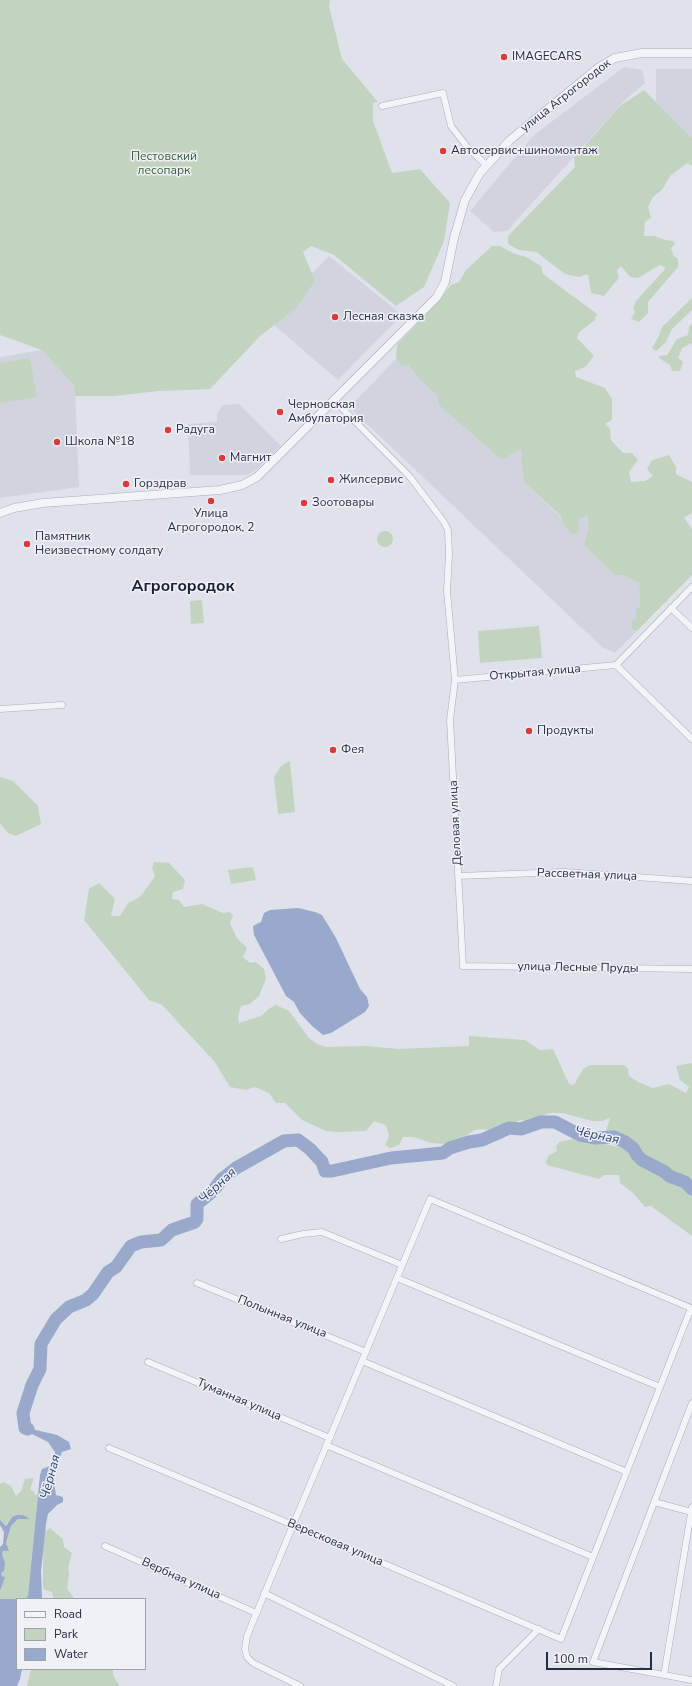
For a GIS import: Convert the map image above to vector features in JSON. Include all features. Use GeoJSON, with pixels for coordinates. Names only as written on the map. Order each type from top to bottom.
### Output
{"type":"FeatureCollection","features":[{"type":"Feature","properties":{"kind":"street","name":"улица Агрогородок"},"geometry":{"type":"LineString","coordinates":[[0,513],[14,508],[36,504],[220,490],[250,482],[263,472],[335,401],[437,297],[445,282],[454,238],[465,200],[473,184],[486,165],[510,140],[607,63],[632,54],[692,53]]}},
{"type":"Feature","properties":{"kind":"street"},"geometry":{"type":"LineString","coordinates":[[382,106],[443,93],[451,126],[468,148],[486,165]]}},
{"type":"Feature","properties":{"kind":"street","name":"Деловая улица"},"geometry":{"type":"LineString","coordinates":[[335,401],[410,477],[444,522],[449,541],[447,591],[455,680],[450,720],[463,966]]}},
{"type":"Feature","properties":{"kind":"street"},"geometry":{"type":"LineString","coordinates":[[692,587],[616,665],[692,739]]}},
{"type":"Feature","properties":{"kind":"street"},"geometry":{"type":"LineString","coordinates":[[671,608],[692,628]]}},
{"type":"Feature","properties":{"kind":"street","name":"Открытая улица"},"geometry":{"type":"LineString","coordinates":[[455,680],[616,665]]}},
{"type":"Feature","properties":{"kind":"street"},"geometry":{"type":"LineString","coordinates":[[0,709],[62,705]]}},
{"type":"Feature","properties":{"kind":"street","name":"Рассветная улица"},"geometry":{"type":"LineString","coordinates":[[458,876],[565,872],[692,881]]}},
{"type":"Feature","properties":{"kind":"street","name":"улица Лесные Пруды"},"geometry":{"type":"LineString","coordinates":[[463,966],[692,969]]}},
{"type":"Feature","properties":{"kind":"street"},"geometry":{"type":"LineString","coordinates":[[300,1686],[254,1663],[248,1657],[245,1642],[264,1593],[326,1445],[330,1438],[430,1199],[691,1308],[593,1557],[326,1445]]}},
{"type":"Feature","properties":{"kind":"street"},"geometry":{"type":"LineString","coordinates":[[281,1239],[303,1234],[322,1232],[402,1265]]}},
{"type":"Feature","properties":{"kind":"street"},"geometry":{"type":"LineString","coordinates":[[397,1278],[660,1387]]}},
{"type":"Feature","properties":{"kind":"street","name":"Полынная улица"},"geometry":{"type":"LineString","coordinates":[[197,1283],[366,1352]]}},
{"type":"Feature","properties":{"kind":"street"},"geometry":{"type":"LineString","coordinates":[[362,1361],[627,1472]]}},
{"type":"Feature","properties":{"kind":"street","name":"Туманная улица"},"geometry":{"type":"LineString","coordinates":[[148,1362],[330,1438]]}},
{"type":"Feature","properties":{"kind":"street"},"geometry":{"type":"LineString","coordinates":[[692,1403],[593,1662],[692,1680]]}},
{"type":"Feature","properties":{"kind":"street","name":"Вересковая улица"},"geometry":{"type":"LineString","coordinates":[[109,1448],[561,1639],[593,1557]]}},
{"type":"Feature","properties":{"kind":"street"},"geometry":{"type":"LineString","coordinates":[[654,1502],[692,1510],[664,1675]]}},
{"type":"Feature","properties":{"kind":"street","name":"Вербная улица"},"geometry":{"type":"LineString","coordinates":[[105,1546],[256,1613]]}},
{"type":"Feature","properties":{"kind":"street"},"geometry":{"type":"LineString","coordinates":[[264,1593],[453,1686]]}},
{"type":"Feature","properties":{"kind":"street"},"geometry":{"type":"LineString","coordinates":[[496,1686],[499,1670],[539,1629]]}},
{"type":"Feature","properties":{"kind":"shaded area"},"geometry":{"type":"Polygon","coordinates":[[[624,67],[642,70],[645,83],[625,100],[507,231],[494,232],[470,211],[534,135],[624,67]]]}},
{"type":"Feature","properties":{"kind":"shaded area"},"geometry":{"type":"Polygon","coordinates":[[[656,69],[692,69],[692,138],[656,102],[656,69]]]}},
{"type":"Feature","properties":{"kind":"shaded area","name":"Лесная сказка"},"geometry":{"type":"Polygon","coordinates":[[[329,256],[402,315],[338,380],[267,319],[329,256]]]}},
{"type":"Feature","properties":{"kind":"shaded area"},"geometry":{"type":"Polygon","coordinates":[[[42,350],[75,387],[79,487],[0,498],[0,357],[42,350]]]}},
{"type":"Feature","properties":{"kind":"shaded area"},"geometry":{"type":"Polygon","coordinates":[[[396,359],[402,366],[408,365],[421,381],[437,395],[520,449],[522,453],[521,462],[524,482],[561,517],[563,524],[587,516],[589,526],[623,575],[639,583],[640,606],[636,609],[636,618],[632,620],[632,630],[637,631],[615,653],[602,647],[349,407],[396,359]]]}},
{"type":"Feature","properties":{"kind":"shaded area"},"geometry":{"type":"Polygon","coordinates":[[[239,404],[281,446],[256,470],[247,475],[190,475],[188,424],[217,422],[217,414],[222,405],[239,404]]]}},
{"type":"Feature","properties":{"kind":"green space","name":"Пестовский лесопарк"},"geometry":{"type":"Polygon","coordinates":[[[0,0],[330,0],[329,6],[342,59],[378,102],[373,103],[373,121],[392,173],[420,169],[450,203],[444,241],[424,287],[396,306],[334,255],[311,246],[303,252],[315,281],[295,309],[260,336],[210,389],[159,391],[114,396],[75,396],[75,387],[42,350],[0,335],[0,0]]]}},
{"type":"Feature","properties":{"kind":"green space"},"geometry":{"type":"Polygon","coordinates":[[[644,90],[692,138],[692,166],[687,163],[670,176],[662,190],[653,197],[648,207],[651,218],[645,222],[644,236],[654,236],[673,241],[675,244],[671,248],[674,256],[678,259],[678,267],[648,302],[648,313],[639,322],[631,319],[635,312],[633,309],[636,301],[666,268],[660,265],[638,278],[630,277],[621,266],[617,270],[619,278],[604,296],[591,293],[588,274],[579,277],[565,274],[536,252],[519,250],[508,244],[508,236],[575,167],[574,158],[620,106],[644,90]]]}},
{"type":"Feature","properties":{"kind":"green space"},"geometry":{"type":"Polygon","coordinates":[[[492,246],[500,246],[515,254],[526,257],[541,266],[543,274],[597,314],[594,321],[579,332],[577,338],[594,356],[585,367],[575,371],[576,377],[605,388],[612,399],[612,420],[605,424],[610,429],[611,440],[623,453],[632,453],[638,460],[629,472],[631,482],[645,481],[653,476],[647,469],[652,460],[669,455],[676,467],[676,474],[692,482],[692,513],[684,518],[692,529],[692,575],[637,631],[632,630],[632,620],[636,618],[636,609],[640,606],[639,583],[623,575],[615,575],[584,545],[589,526],[587,516],[579,519],[579,532],[573,535],[563,524],[561,516],[524,482],[521,462],[522,453],[520,449],[502,460],[439,405],[437,395],[421,381],[408,365],[402,366],[396,359],[397,345],[434,306],[451,285],[459,282],[466,270],[492,246]]]}},
{"type":"Feature","properties":{"kind":"green space"},"geometry":{"type":"Polygon","coordinates":[[[692,298],[692,310],[672,329],[666,342],[656,351],[652,348],[662,327],[692,298]]]}},
{"type":"Feature","properties":{"kind":"green space"},"geometry":{"type":"Polygon","coordinates":[[[692,324],[692,343],[682,348],[678,358],[683,362],[680,371],[672,371],[670,365],[659,358],[659,356],[667,355],[677,339],[688,335],[689,327],[692,324]]]}},
{"type":"Feature","properties":{"kind":"green space"},"geometry":{"type":"Polygon","coordinates":[[[30,358],[37,397],[0,403],[0,363],[30,358]]]}},
{"type":"Feature","properties":{"kind":"green space"},"geometry":{"type":"Polygon","coordinates":[[[385,531],[391,533],[393,539],[391,545],[385,547],[379,545],[377,539],[379,533],[385,531]]]}},
{"type":"Feature","properties":{"kind":"green space"},"geometry":{"type":"Polygon","coordinates":[[[202,600],[204,623],[191,624],[190,601],[202,600]]]}},
{"type":"Feature","properties":{"kind":"green space"},"geometry":{"type":"Polygon","coordinates":[[[539,626],[542,658],[480,663],[478,631],[539,626]]]}},
{"type":"Feature","properties":{"kind":"green space"},"geometry":{"type":"Polygon","coordinates":[[[290,761],[295,812],[278,814],[274,777],[281,766],[290,761]]]}},
{"type":"Feature","properties":{"kind":"green space"},"geometry":{"type":"Polygon","coordinates":[[[0,777],[13,781],[38,806],[41,824],[16,836],[8,833],[0,823],[0,777]]]}},
{"type":"Feature","properties":{"kind":"green space"},"geometry":{"type":"Polygon","coordinates":[[[154,862],[169,863],[185,880],[183,889],[173,892],[172,899],[179,900],[184,907],[202,904],[223,913],[230,912],[233,916],[230,923],[237,938],[247,948],[243,957],[250,963],[256,962],[264,969],[266,978],[259,996],[250,1004],[241,1006],[238,1016],[239,1023],[261,1016],[276,1005],[289,1011],[309,1038],[317,1044],[326,1047],[366,1046],[399,1049],[469,1046],[469,1036],[525,1040],[540,1050],[553,1049],[569,1084],[574,1085],[583,1069],[590,1065],[624,1065],[628,1069],[629,1076],[638,1082],[653,1088],[669,1084],[686,1093],[689,1087],[680,1080],[676,1066],[692,1063],[692,1236],[651,1206],[645,1207],[632,1192],[620,1183],[619,1175],[604,1175],[599,1179],[547,1165],[546,1162],[548,1156],[557,1151],[556,1147],[559,1142],[577,1138],[618,1147],[625,1142],[626,1137],[608,1133],[606,1131],[610,1118],[602,1121],[592,1121],[563,1113],[549,1113],[532,1122],[521,1120],[491,1131],[482,1129],[474,1130],[459,1141],[445,1144],[431,1143],[413,1137],[403,1137],[399,1145],[390,1148],[385,1145],[389,1136],[386,1125],[374,1121],[366,1131],[326,1131],[302,1120],[285,1103],[276,1103],[269,1093],[255,1087],[246,1090],[230,1087],[214,1061],[162,1005],[149,1000],[84,920],[89,889],[99,883],[115,899],[111,916],[120,916],[128,903],[138,898],[143,893],[155,876],[152,868],[154,862]]]}},
{"type":"Feature","properties":{"kind":"green space"},"geometry":{"type":"Polygon","coordinates":[[[253,867],[256,880],[231,884],[228,870],[253,867]]]}},
{"type":"Feature","properties":{"kind":"green space"},"geometry":{"type":"Polygon","coordinates":[[[34,1478],[30,1489],[35,1495],[38,1494],[28,1596],[26,1598],[0,1599],[0,1591],[4,1577],[1,1573],[5,1563],[2,1554],[3,1551],[8,1551],[6,1544],[11,1526],[18,1519],[29,1519],[12,1517],[5,1526],[3,1524],[0,1520],[0,1484],[3,1482],[11,1486],[16,1496],[21,1491],[25,1479],[34,1478]]]}},
{"type":"Feature","properties":{"kind":"green space"},"geometry":{"type":"Polygon","coordinates":[[[50,1528],[63,1539],[64,1547],[72,1553],[68,1568],[69,1573],[67,1589],[74,1598],[54,1598],[52,1592],[43,1589],[43,1547],[45,1532],[50,1528]]]}},
{"type":"Feature","properties":{"kind":"green space"},"geometry":{"type":"Polygon","coordinates":[[[31,1670],[113,1670],[113,1675],[120,1686],[27,1686],[31,1670]]]}},
{"type":"Feature","properties":{"kind":"water"},"geometry":{"type":"Polygon","coordinates":[[[298,908],[322,915],[336,938],[360,989],[367,997],[369,1006],[365,1012],[331,1033],[323,1035],[312,1026],[300,1013],[294,1002],[286,996],[254,935],[253,926],[261,922],[264,913],[270,910],[298,908]]]}},
{"type":"Feature","properties":{"kind":"water"},"geometry":{"type":"Polygon","coordinates":[[[23,1413],[28,1426],[32,1429],[57,1435],[69,1442],[71,1449],[62,1452],[53,1477],[56,1495],[63,1497],[63,1502],[57,1505],[48,1514],[41,1571],[42,1598],[26,1598],[28,1596],[40,1475],[42,1469],[50,1466],[54,1459],[55,1452],[48,1442],[28,1432],[26,1433],[23,1430],[21,1423],[23,1413]]]}},
{"type":"Feature","properties":{"kind":"water"},"geometry":{"type":"Polygon","coordinates":[[[23,1515],[30,1519],[18,1519],[11,1526],[6,1543],[9,1551],[3,1551],[2,1554],[5,1563],[4,1571],[1,1573],[2,1576],[5,1577],[0,1591],[0,1547],[3,1544],[4,1532],[0,1525],[0,1520],[6,1526],[12,1517],[23,1515]]]}},
{"type":"Feature","properties":{"kind":"water"},"geometry":{"type":"Polygon","coordinates":[[[0,1599],[16,1599],[16,1670],[22,1670],[17,1686],[0,1686],[0,1599]]]}},
{"type":"Feature","properties":{"kind":"waterway","name":"Чёрная"},"geometry":{"type":"LineString","coordinates":[[28,1429],[25,1428],[23,1413],[32,1385],[40,1369],[41,1344],[56,1319],[69,1307],[86,1300],[93,1294],[108,1272],[116,1267],[131,1246],[141,1242],[161,1240],[172,1230],[195,1222],[197,1219],[197,1204],[213,1191],[222,1179],[236,1168],[284,1141],[298,1140],[310,1149],[322,1162],[325,1171],[332,1171],[391,1158],[443,1153],[450,1148],[469,1142],[482,1140],[509,1128],[521,1129],[541,1122],[555,1122],[580,1135],[596,1138],[614,1137],[625,1142],[633,1148],[642,1160],[665,1172],[669,1176],[685,1182],[692,1189]]}},
{"type":"Feature","properties":{"kind":"place","name":"IMAGECARS"},"geometry":{"type":"Point","coordinates":[504,57]}},
{"type":"Feature","properties":{"kind":"place","name":"Автосервис+шиномонтаж"},"geometry":{"type":"Point","coordinates":[443,151]}},
{"type":"Feature","properties":{"kind":"place","name":"Лесная сказка"},"geometry":{"type":"Point","coordinates":[335,317]}},
{"type":"Feature","properties":{"kind":"place","name":"Черновская Амбулатория"},"geometry":{"type":"Point","coordinates":[280,412]}},
{"type":"Feature","properties":{"kind":"place","name":"Радуга"},"geometry":{"type":"Point","coordinates":[168,430]}},
{"type":"Feature","properties":{"kind":"place","name":"Школа №18"},"geometry":{"type":"Point","coordinates":[57,442]}},
{"type":"Feature","properties":{"kind":"place","name":"Магнит"},"geometry":{"type":"Point","coordinates":[222,458]}},
{"type":"Feature","properties":{"kind":"place","name":"Жилсервис"},"geometry":{"type":"Point","coordinates":[331,480]}},
{"type":"Feature","properties":{"kind":"place","name":"Горздрав"},"geometry":{"type":"Point","coordinates":[126,484]}},
{"type":"Feature","properties":{"kind":"place","name":"Улица Агрогородок, 2"},"geometry":{"type":"Point","coordinates":[211,501]}},
{"type":"Feature","properties":{"kind":"place","name":"Зоотовары"},"geometry":{"type":"Point","coordinates":[304,503]}},
{"type":"Feature","properties":{"kind":"place","name":"Памятник Неизвестному солдату"},"geometry":{"type":"Point","coordinates":[27,544]}},
{"type":"Feature","properties":{"kind":"place","name":"Продукты"},"geometry":{"type":"Point","coordinates":[529,731]}},
{"type":"Feature","properties":{"kind":"place","name":"Фея"},"geometry":{"type":"Point","coordinates":[333,750]}},
{"type":"Feature","properties":{"kind":"district","name":"Агрогородок"},"geometry":{"type":"Point","coordinates":[183,587]}}]}
